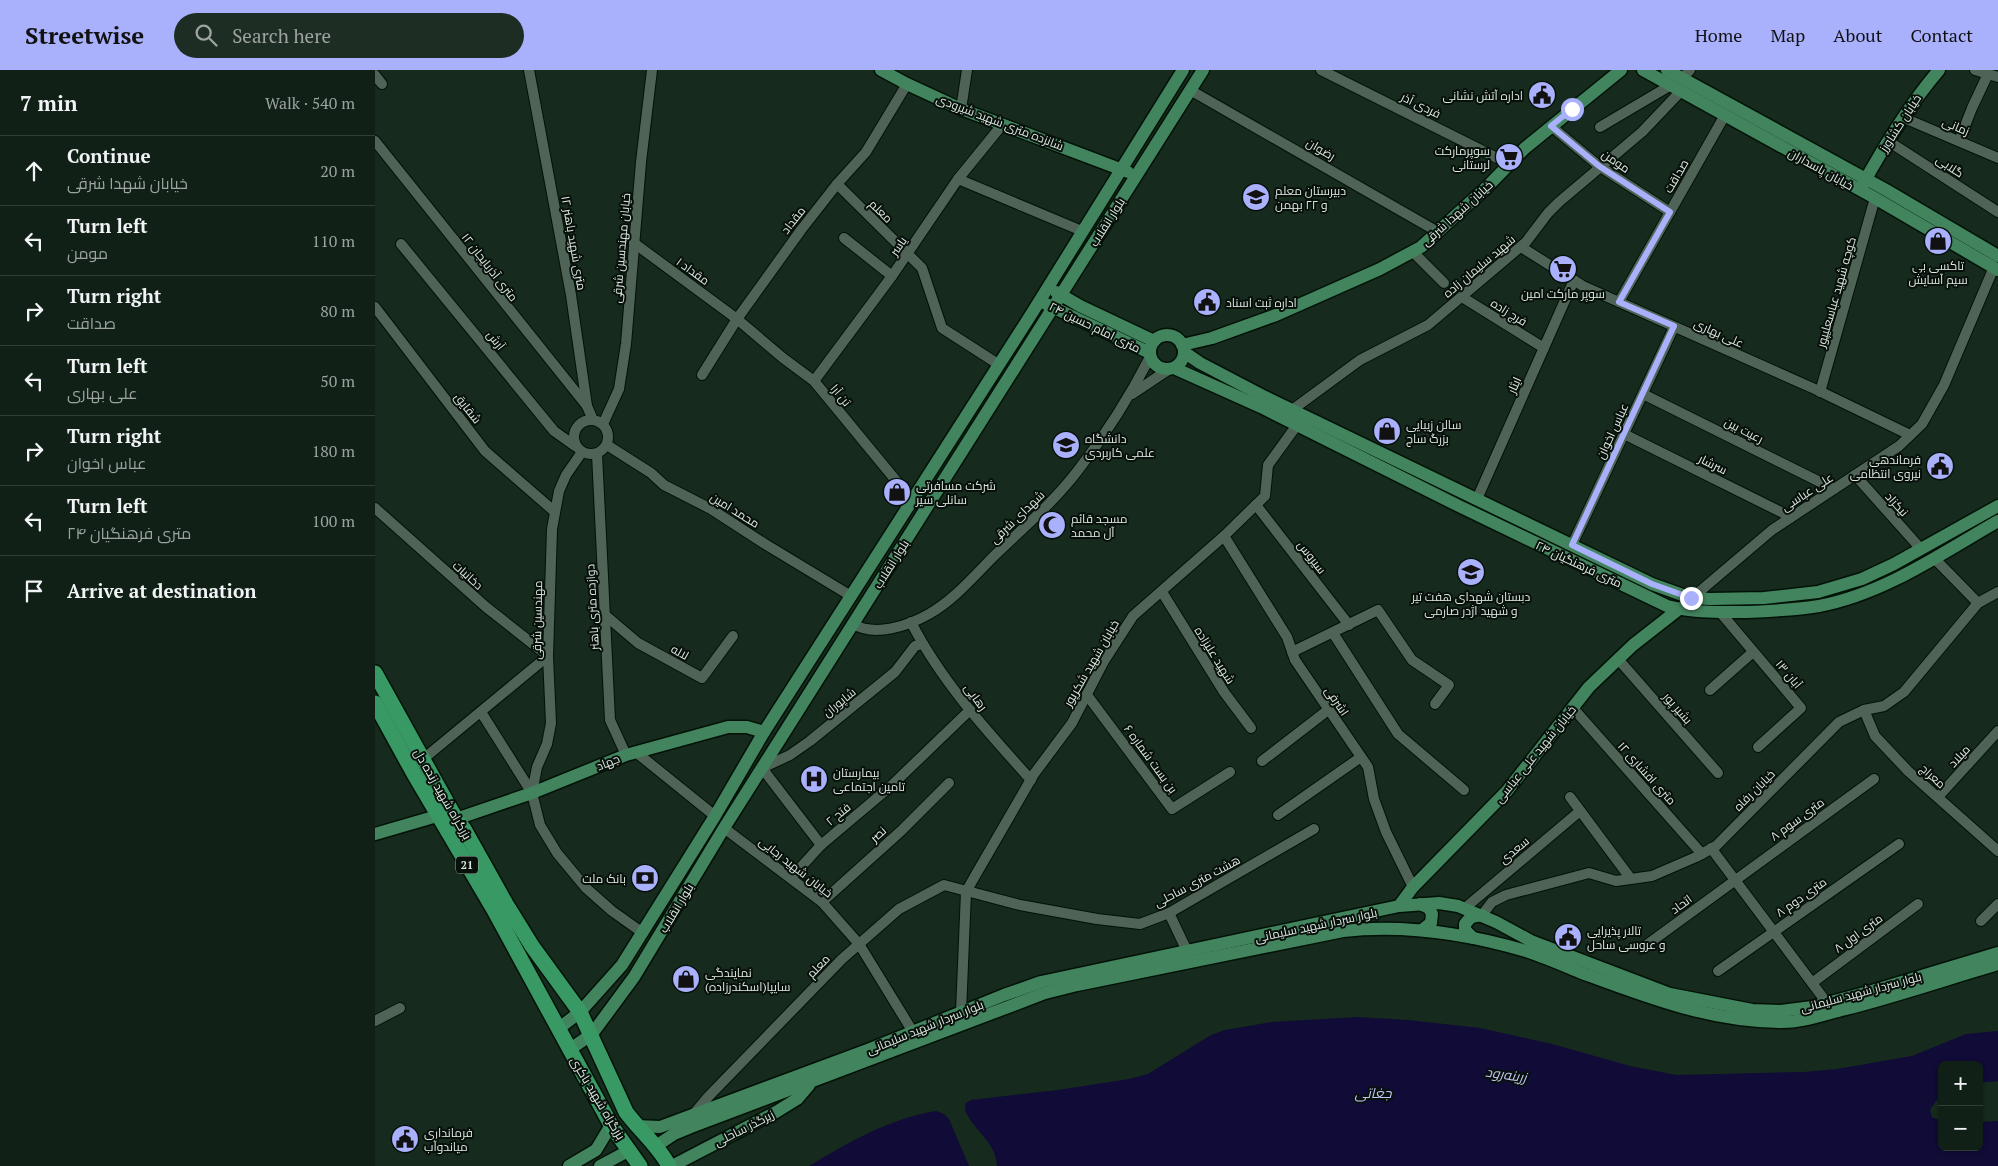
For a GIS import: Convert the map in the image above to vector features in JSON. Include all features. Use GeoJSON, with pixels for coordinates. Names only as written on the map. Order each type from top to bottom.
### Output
{"type":"FeatureCollection","features":[{"type":"Feature","properties":{"kind":"highway","name":"بزرگراه شهید زنده دل"},"geometry":{"type":"LineString","coordinates":[[375,673],[422,760],[456,819],[464,829],[506,904],[533,946],[581,1012]]}},
{"type":"Feature","properties":{"kind":"highway","name":"بزرگراه شهید زنده دل"},"geometry":{"type":"LineString","coordinates":[[375,703],[437,816],[494,910],[558,1029]]}},
{"type":"Feature","properties":{"kind":"highway","name":"21"},"geometry":{"type":"LineString","coordinates":[[581,1012],[592,1034]]}},
{"type":"Feature","properties":{"kind":"highway","name":"بزرگراه شهید باکری"},"geometry":{"type":"LineString","coordinates":[[558,1029],[611,1124],[640,1166]]}},
{"type":"Feature","properties":{"kind":"highway","name":"بزرگراه شهید باکری"},"geometry":{"type":"LineString","coordinates":[[592,1034],[599,1054],[626,1112],[666,1159]]}},
{"type":"Feature","properties":{"kind":"main road","name":"شانزده متری شهید شیرودی"},"geometry":{"type":"LineString","coordinates":[[881,70],[961,109],[1122,168],[1136,176]]}},
{"type":"Feature","properties":{"kind":"main road","name":"بلوار انقلاب"},"geometry":{"type":"LineString","coordinates":[[558,1029],[581,1012],[623,965],[715,816],[764,732],[1040,300],[1183,70]]}},
{"type":"Feature","properties":{"kind":"main road","name":"بلوار انقلاب"},"geometry":{"type":"LineString","coordinates":[[569,1050],[592,1034],[634,977],[724,828],[1203,70]]}},
{"type":"Feature","properties":{"kind":"main road","name":"خیابان شهدا شرقی"},"geometry":{"type":"LineString","coordinates":[[1183,348],[1276,315],[1380,269],[1421,246],[1439,232],[1551,126],[1621,70]]}},
{"type":"Feature","properties":{"kind":"main road","name":"خیابان پاسداران"},"geometry":{"type":"LineString","coordinates":[[1643,70],[1681,81],[1725,115],[1863,184],[1997,264]]}},
{"type":"Feature","properties":{"kind":"main road"},"geometry":{"type":"LineString","coordinates":[[1667,70],[1681,81],[1863,184]]}},
{"type":"Feature","properties":{"kind":"main road","name":"خیابان کشاورز"},"geometry":{"type":"LineString","coordinates":[[1863,184],[1888,141],[1923,88],[1939,70]]}},
{"type":"Feature","properties":{"kind":"main road","name":"خیابان پاسداران"},"geometry":{"type":"LineString","coordinates":[[1863,184],[1875,198],[1997,264]]}},
{"type":"Feature","properties":{"kind":"main road","name":"۲۴ متری امام حسین"},"geometry":{"type":"LineString","coordinates":[[1048,287],[1080,306],[1154,341]]}},
{"type":"Feature","properties":{"kind":"main road","name":"۲۴ متری امام حسین"},"geometry":{"type":"LineString","coordinates":[[1040,300],[1150,355]]}},
{"type":"Feature","properties":{"kind":"main road"},"geometry":{"type":"LineString","coordinates":[[1169,335],[1179,340],[1183,348],[1182,361],[1171,369],[1157,367],[1150,355],[1154,341],[1158,337],[1169,335]]}},
{"type":"Feature","properties":{"kind":"main road","name":"۲۴ متری فرهنگیان"},"geometry":{"type":"LineString","coordinates":[[1183,348],[1200,364],[1292,410],[1652,584],[1691,598],[1764,598],[1818,592],[1862,579],[1998,506]]}},
{"type":"Feature","properties":{"kind":"main road","name":"۲۴ متری فرهنگیان"},"geometry":{"type":"LineString","coordinates":[[1171,369],[1297,425],[1667,606],[1679,610],[1720,612],[1765,611],[1819,606],[1865,592],[1899,577],[1998,521]]}},
{"type":"Feature","properties":{"kind":"main road"},"geometry":{"type":"LineString","coordinates":[[1566,557],[1572,545]]}},
{"type":"Feature","properties":{"kind":"main road","name":"خیابان شهید علی عباسی"},"geometry":{"type":"LineString","coordinates":[[1399,906],[1413,887],[1507,791],[1589,687],[1633,645],[1679,610]]}},
{"type":"Feature","properties":{"kind":"main road"},"geometry":{"type":"LineString","coordinates":[[839,616],[853,624]]}},
{"type":"Feature","properties":{"kind":"main road","name":"جهاد"},"geometry":{"type":"LineString","coordinates":[[456,819],[532,793],[632,754],[728,727],[747,728],[764,732]]}},
{"type":"Feature","properties":{"kind":"main road"},"geometry":{"type":"LineString","coordinates":[[375,834],[437,816]]}},
{"type":"Feature","properties":{"kind":"main road","name":"بلوار سردار شهید سلیمانی"},"geometry":{"type":"LineString","coordinates":[[666,1159],[674,1134],[727,1108],[961,1012],[1041,982],[1399,906],[1439,903],[1465,908],[1531,941],[1670,994],[1752,1010],[1781,1011],[1827,1003],[1998,953]]}},
{"type":"Feature","properties":{"kind":"main road"},"geometry":{"type":"LineString","coordinates":[[1420,904],[1429,908],[1432,914],[1431,923],[1422,930]]}},
{"type":"Feature","properties":{"kind":"main road"},"geometry":{"type":"LineString","coordinates":[[1473,938],[1465,930],[1465,924],[1471,916],[1481,915]]}},
{"type":"Feature","properties":{"kind":"main road","name":"بلوار سردار شهید سلیمانی"},"geometry":{"type":"LineString","coordinates":[[636,1126],[660,1127],[693,1115],[727,1108],[811,1083],[1007,1006],[1077,985],[1343,932],[1374,928],[1422,930],[1473,938],[1531,953],[1637,993],[1692,1011],[1722,1017],[1782,1022],[1815,1017],[1876,1001],[1998,964]]}},
{"type":"Feature","properties":{"kind":"main road"},"geometry":{"type":"LineString","coordinates":[[623,965],[634,977]]}},
{"type":"Feature","properties":{"kind":"main road","name":"زیرگذر ساحلی"},"geometry":{"type":"LineString","coordinates":[[666,1159],[777,1112],[797,1099],[811,1083]]}},
{"type":"Feature","properties":{"kind":"main road"},"geometry":{"type":"LineString","coordinates":[[569,1166],[596,1150],[611,1124]]}},
{"type":"Feature","properties":{"kind":"main road"},"geometry":{"type":"LineString","coordinates":[[600,1166],[630,1150]]}},
{"type":"Feature","properties":{"kind":"street","name":"۱۲ متری شهید باهنر"},"geometry":{"type":"LineString","coordinates":[[529,70],[569,286],[587,406],[598,422]]}},
{"type":"Feature","properties":{"kind":"street","name":"خیابان مهندسین شرقی"},"geometry":{"type":"LineString","coordinates":[[598,422],[619,389],[626,344],[652,70]]}},
{"type":"Feature","properties":{"kind":"street"},"geometry":{"type":"LineString","coordinates":[[961,109],[967,70]]}},
{"type":"Feature","properties":{"kind":"street","name":"فردی آذر"},"geometry":{"type":"LineString","coordinates":[[1321,70],[1509,164]]}},
{"type":"Feature","properties":{"kind":"street"},"geometry":{"type":"LineString","coordinates":[[1959,141],[1972,108],[1993,76],[1975,70]]}},
{"type":"Feature","properties":{"kind":"street"},"geometry":{"type":"LineString","coordinates":[[375,75],[382,84]]}},
{"type":"Feature","properties":{"kind":"street"},"geometry":{"type":"LineString","coordinates":[[1600,127],[1681,81]]}},
{"type":"Feature","properties":{"kind":"street","name":"شهید سلیمان زاده"},"geometry":{"type":"LineString","coordinates":[[1292,410],[1359,360],[1428,325],[1462,297],[1521,246],[1553,208],[1599,166],[1642,132],[1681,81]]}},
{"type":"Feature","properties":{"kind":"street","name":"مقداد"},"geometry":{"type":"LineString","coordinates":[[702,375],[737,319],[801,230],[837,184],[866,152],[907,84]]}},
{"type":"Feature","properties":{"kind":"street","name":"رضوان"},"geometry":{"type":"LineString","coordinates":[[1190,90],[1439,232]]}},
{"type":"Feature","properties":{"kind":"street","name":"صداقت"},"geometry":{"type":"LineString","coordinates":[[1619,302],[1725,115]]}},
{"type":"Feature","properties":{"kind":"street","name":"زمانی"},"geometry":{"type":"LineString","coordinates":[[1904,118],[1998,158]]}},
{"type":"Feature","properties":{"kind":"street","name":"یاسر"},"geometry":{"type":"LineString","coordinates":[[814,381],[892,276],[959,179],[1002,125]]}},
{"type":"Feature","properties":{"kind":"street","name":"مومن"},"geometry":{"type":"LineString","coordinates":[[1551,126],[1599,166],[1670,212]]}},
{"type":"Feature","properties":{"kind":"street","name":"گلابی"},"geometry":{"type":"LineString","coordinates":[[1888,141],[1998,212]]}},
{"type":"Feature","properties":{"kind":"street","name":"۱۲ متری آذربایجان"},"geometry":{"type":"LineString","coordinates":[[375,142],[587,406]]}},
{"type":"Feature","properties":{"kind":"street"},"geometry":{"type":"LineString","coordinates":[[959,179],[1082,231]]}},
{"type":"Feature","properties":{"kind":"street","name":"معلم"},"geometry":{"type":"LineString","coordinates":[[837,184],[922,268],[942,328],[998,364]]}},
{"type":"Feature","properties":{"kind":"street","name":"کوچه شهید عباسعلیپور"},"geometry":{"type":"LineString","coordinates":[[1820,392],[1875,198]]}},
{"type":"Feature","properties":{"kind":"street"},"geometry":{"type":"LineString","coordinates":[[844,238],[892,276]]}},
{"type":"Feature","properties":{"kind":"street","name":"مقداد ۱"},"geometry":{"type":"LineString","coordinates":[[635,243],[737,319]]}},
{"type":"Feature","properties":{"kind":"street","name":"آرش"},"geometry":{"type":"LineString","coordinates":[[401,244],[554,431],[579,449]]}},
{"type":"Feature","properties":{"kind":"street","name":"علی بهاری"},"geometry":{"type":"LineString","coordinates":[[1521,246],[1574,280],[1619,302],[1820,392],[1910,435]]}},
{"type":"Feature","properties":{"kind":"street"},"geometry":{"type":"LineString","coordinates":[[1412,251],[1444,283]]}},
{"type":"Feature","properties":{"kind":"street","name":"علی عباسی"},"geometry":{"type":"LineString","coordinates":[[1679,610],[1772,530],[1899,446],[1922,424],[1944,385],[1997,264]]}},
{"type":"Feature","properties":{"kind":"street","name":"ایثار"},"geometry":{"type":"LineString","coordinates":[[1477,500],[1574,280]]}},
{"type":"Feature","properties":{"kind":"street","name":"فرج زاده"},"geometry":{"type":"LineString","coordinates":[[1462,297],[1544,348]]}},
{"type":"Feature","properties":{"kind":"street","name":"شقایق"},"geometry":{"type":"LineString","coordinates":[[375,307],[485,451],[555,512]]}},
{"type":"Feature","properties":{"kind":"street","name":"تن آرا"},"geometry":{"type":"LineString","coordinates":[[737,319],[783,358],[814,381],[912,500]]}},
{"type":"Feature","properties":{"kind":"street","name":"عباس اخوان"},"geometry":{"type":"LineString","coordinates":[[1572,545],[1674,326]]}},
{"type":"Feature","properties":{"kind":"street","name":"شهدای شرقی"},"geometry":{"type":"LineString","coordinates":[[853,624],[861,628],[879,630],[911,622],[929,614],[950,598],[1052,500],[1079,470],[1129,396],[1150,355]]}},
{"type":"Feature","properties":{"kind":"street"},"geometry":{"type":"LineString","coordinates":[[1129,396],[1171,369]]}},
{"type":"Feature","properties":{"kind":"street","name":"رعیت بین"},"geometry":{"type":"LineString","coordinates":[[1643,394],[1834,489]]}},
{"type":"Feature","properties":{"kind":"street"},"geometry":{"type":"LineString","coordinates":[[587,420],[598,422],[608,434],[607,445],[597,454],[588,454],[579,449],[574,437],[577,426],[587,420]]}},
{"type":"Feature","properties":{"kind":"street","name":"خیابان شهید شکرپور"},"geometry":{"type":"LineString","coordinates":[[966,892],[1031,780],[1072,723],[1104,661],[1133,616],[1225,536],[1265,496],[1267,464],[1297,425]]}},
{"type":"Feature","properties":{"kind":"street","name":"سرشار"},"geometry":{"type":"LineString","coordinates":[[1624,434],[1790,518]]}},
{"type":"Feature","properties":{"kind":"street","name":"محمد امین"},"geometry":{"type":"LineString","coordinates":[[607,445],[651,473],[664,485],[711,508],[765,544],[851,596]]}},
{"type":"Feature","properties":{"kind":"street","name":"مهندسین شرقی"},"geometry":{"type":"LineString","coordinates":[[532,793],[537,767],[547,744],[551,723],[548,656],[552,529],[559,491],[579,449]]}},
{"type":"Feature","properties":{"kind":"street","name":"دوازده متری باهنر"},"geometry":{"type":"LineString","coordinates":[[597,454],[610,720],[632,754]]}},
{"type":"Feature","properties":{"kind":"street","name":"نیکزاد"},"geometry":{"type":"LineString","coordinates":[[1855,475],[1921,549]]}},
{"type":"Feature","properties":{"kind":"street","name":"سیروس"},"geometry":{"type":"LineString","coordinates":[[1256,506],[1349,625]]}},
{"type":"Feature","properties":{"kind":"street","name":"دخانیات"},"geometry":{"type":"LineString","coordinates":[[375,508],[486,607],[548,656]]}},
{"type":"Feature","properties":{"kind":"street","name":"اشرفی"},"geometry":{"type":"LineString","coordinates":[[1225,536],[1287,637],[1295,660],[1368,767],[1374,799],[1386,832],[1413,887]]}},
{"type":"Feature","properties":{"kind":"street"},"geometry":{"type":"LineString","coordinates":[[1933,558],[1979,603]]}},
{"type":"Feature","properties":{"kind":"street","name":"شهید علیزاده"},"geometry":{"type":"LineString","coordinates":[[1161,592],[1224,692],[1251,728]]}},
{"type":"Feature","properties":{"kind":"street","name":"خیابان رفاه"},"geometry":{"type":"LineString","coordinates":[[1481,915],[1492,902],[1506,894],[1589,873],[1615,881],[1652,876],[1717,846],[1839,722],[1864,710],[1884,706],[1904,692],[1979,603],[1998,592]]}},
{"type":"Feature","properties":{"kind":"street"},"geometry":{"type":"LineString","coordinates":[[1292,652],[1378,610],[1412,660],[1449,685],[1435,704]]}},
{"type":"Feature","properties":{"kind":"street","name":"۱۳ آبان"},"geometry":{"type":"LineString","coordinates":[[1720,612],[1801,708],[1758,747]]}},
{"type":"Feature","properties":{"kind":"street","name":"لاله"},"geometry":{"type":"LineString","coordinates":[[605,615],[638,643],[703,678],[733,636]]}},
{"type":"Feature","properties":{"kind":"street","name":"رهایی"},"geometry":{"type":"LineString","coordinates":[[911,622],[922,644],[981,725],[1031,780]]}},
{"type":"Feature","properties":{"kind":"street"},"geometry":{"type":"LineString","coordinates":[[1333,633],[1399,734],[1464,790]]}},
{"type":"Feature","properties":{"kind":"street","name":"شاپوران"},"geometry":{"type":"LineString","coordinates":[[762,768],[790,755],[810,741],[895,672],[915,646],[922,644]]}},
{"type":"Feature","properties":{"kind":"street"},"geometry":{"type":"LineString","coordinates":[[1710,690],[1753,652]]}},
{"type":"Feature","properties":{"kind":"street"},"geometry":{"type":"LineString","coordinates":[[422,760],[548,656]]}},
{"type":"Feature","properties":{"kind":"street","name":"بشیر پور"},"geometry":{"type":"LineString","coordinates":[[1618,660],[1718,773]]}},
{"type":"Feature","properties":{"kind":"street","name":"بن بست شماره ۶"},"geometry":{"type":"LineString","coordinates":[[1087,695],[1172,809],[1230,772]]}},
{"type":"Feature","properties":{"kind":"street","name":"۱۲ متری افشاری"},"geometry":{"type":"LineString","coordinates":[[1573,708],[1735,880],[1827,1003]]}},
{"type":"Feature","properties":{"kind":"street","name":"فتح ۲"},"geometry":{"type":"LineString","coordinates":[[791,878],[821,845],[891,786],[970,710]]}},
{"type":"Feature","properties":{"kind":"street"},"geometry":{"type":"LineString","coordinates":[[1261,761],[1328,710]]}},
{"type":"Feature","properties":{"kind":"street","name":"معراج"},"geometry":{"type":"LineString","coordinates":[[1864,710],[1875,736],[1908,771],[1996,847]]}},
{"type":"Feature","properties":{"kind":"street"},"geometry":{"type":"LineString","coordinates":[[481,712],[532,793],[540,825],[557,853],[586,888],[611,911],[643,933]]}},
{"type":"Feature","properties":{"kind":"street","name":"میلاد"},"geometry":{"type":"LineString","coordinates":[[1937,797],[1998,731]]}},
{"type":"Feature","properties":{"kind":"street"},"geometry":{"type":"LineString","coordinates":[[632,754],[715,816]]}},
{"type":"Feature","properties":{"kind":"street"},"geometry":{"type":"LineString","coordinates":[[1278,815],[1361,757]]}},
{"type":"Feature","properties":{"kind":"street"},"geometry":{"type":"LineString","coordinates":[[762,768],[821,845]]}},
{"type":"Feature","properties":{"kind":"street","name":"۸ متری سوم"},"geometry":{"type":"LineString","coordinates":[[1735,880],[1874,779]]}},
{"type":"Feature","properties":{"kind":"street","name":"نصر"},"geometry":{"type":"LineString","coordinates":[[823,902],[901,831],[949,783]]}},
{"type":"Feature","properties":{"kind":"street"},"geometry":{"type":"LineString","coordinates":[[1570,796],[1631,879]]}},
{"type":"Feature","properties":{"kind":"street","name":"سعدی"},"geometry":{"type":"LineString","coordinates":[[1465,908],[1580,810]]}},
{"type":"Feature","properties":{"kind":"street","name":"خیابان شهید رجایی"},"geometry":{"type":"LineString","coordinates":[[724,828],[823,902],[859,944],[913,1032]]}},
{"type":"Feature","properties":{"kind":"street","name":"هشت متری ساحلی"},"geometry":{"type":"LineString","coordinates":[[966,892],[1080,916],[1141,924],[1169,912],[1314,829]]}},
{"type":"Feature","properties":{"kind":"street","name":"۸ متری دوم"},"geometry":{"type":"LineString","coordinates":[[1718,971],[1899,844]]}},
{"type":"Feature","properties":{"kind":"street","name":"اتحاد"},"geometry":{"type":"LineString","coordinates":[[1641,949],[1735,880]]}},
{"type":"Feature","properties":{"kind":"street","name":"معلم"},"geometry":{"type":"LineString","coordinates":[[693,1115],[708,1097],[842,958],[899,909],[944,886],[966,892]]}},
{"type":"Feature","properties":{"kind":"street"},"geometry":{"type":"LineString","coordinates":[[961,1012],[966,892]]}},
{"type":"Feature","properties":{"kind":"street","name":"۸ متری اول"},"geometry":{"type":"LineString","coordinates":[[1812,983],[1918,904]]}},
{"type":"Feature","properties":{"kind":"street"},"geometry":{"type":"LineString","coordinates":[[1981,921],[1998,904]]}},
{"type":"Feature","properties":{"kind":"street"},"geometry":{"type":"LineString","coordinates":[[1169,912],[1187,951]]}},
{"type":"Feature","properties":{"kind":"street"},"geometry":{"type":"LineString","coordinates":[[375,1021],[400,1008]]}},
{"type":"Feature","properties":{"kind":"water","name":"جغاتی"},"geometry":{"type":"Polygon","coordinates":[[[1358,1017],[1408,1020],[1480,1028],[1552,1044],[1630,1066],[1676,1075],[1804,1072],[1837,1069],[1912,1056],[1966,1034],[1998,1031],[1998,1081],[1983,1083],[1983,1061],[1938,1061],[1938,1100],[1930,1110],[1932,1117],[1938,1119],[1938,1151],[1983,1151],[1983,1122],[1998,1121],[1998,1166],[997,1166],[996,1157],[989,1143],[974,1125],[965,1110],[966,1103],[971,1100],[1058,1090],[1129,1079],[1148,1074],[1211,1035],[1225,1030],[1272,1022],[1358,1017]]]}},
{"type":"Feature","properties":{"kind":"water"},"geometry":{"type":"Polygon","coordinates":[[[936,1111],[944,1114],[949,1119],[969,1166],[809,1166],[854,1140],[886,1125],[919,1114],[936,1111]]]}},
{"type":"Feature","properties":{"kind":"place","name":"اداره آتش نشانی"},"geometry":{"type":"Point","coordinates":[1542,95]}},
{"type":"Feature","properties":{"kind":"place","name":"سوپرمارکت لرستانی"},"geometry":{"type":"Point","coordinates":[1509,157]}},
{"type":"Feature","properties":{"kind":"place","name":"دبیرستان معلم و ۲۲ بهمن"},"geometry":{"type":"Point","coordinates":[1256,197]}},
{"type":"Feature","properties":{"kind":"place","name":"تاکسی بی سیم آسایش"},"geometry":{"type":"Point","coordinates":[1938,241]}},
{"type":"Feature","properties":{"kind":"place","name":"سوپر مارکت امین"},"geometry":{"type":"Point","coordinates":[1563,269]}},
{"type":"Feature","properties":{"kind":"place","name":"اداره ثبت اسناد"},"geometry":{"type":"Point","coordinates":[1207,302]}},
{"type":"Feature","properties":{"kind":"place","name":"سالن زیبایی بزرگ ساچ"},"geometry":{"type":"Point","coordinates":[1387,431]}},
{"type":"Feature","properties":{"kind":"place","name":"دانشگاه علمی کاربردی"},"geometry":{"type":"Point","coordinates":[1066,445]}},
{"type":"Feature","properties":{"kind":"place","name":"فرماندهی نیروی انتظامی"},"geometry":{"type":"Point","coordinates":[1940,466]}},
{"type":"Feature","properties":{"kind":"place","name":"شرکت مسافرتی سانلی سیر"},"geometry":{"type":"Point","coordinates":[897,492]}},
{"type":"Feature","properties":{"kind":"place","name":"مسجد قائم آل محمد"},"geometry":{"type":"Point","coordinates":[1052,525]}},
{"type":"Feature","properties":{"kind":"place","name":"دبستان شهدای هفت تیر و شهید اژدر صارمی"},"geometry":{"type":"Point","coordinates":[1471,572]}},
{"type":"Feature","properties":{"kind":"place","name":"بیمارستان تامین اجتماعی"},"geometry":{"type":"Point","coordinates":[814,779]}},
{"type":"Feature","properties":{"kind":"place","name":"بانک ملت"},"geometry":{"type":"Point","coordinates":[645,878]}},
{"type":"Feature","properties":{"kind":"place","name":"تالار پذیرایی و عروسی ساحل"},"geometry":{"type":"Point","coordinates":[1568,937]}},
{"type":"Feature","properties":{"kind":"place","name":"نمایندگی سایپا(اسکندرزاده)"},"geometry":{"type":"Point","coordinates":[686,979]}},
{"type":"Feature","properties":{"kind":"place","name":"فرمانداری میاندوآب"},"geometry":{"type":"Point","coordinates":[405,1139]}},
{"type":"Feature","properties":{"kind":"route"},"geometry":{"type":"LineString","coordinates":[[1572,109],[1551,126],[1599,166],[1670,212],[1619,302],[1674,326],[1572,545],[1652,584],[1691,598]]}},
{"type":"Feature","properties":{"kind":"water label","name":"زرینه‌رود"},"geometry":{"type":"Point","coordinates":[1506,1074]}}]}
